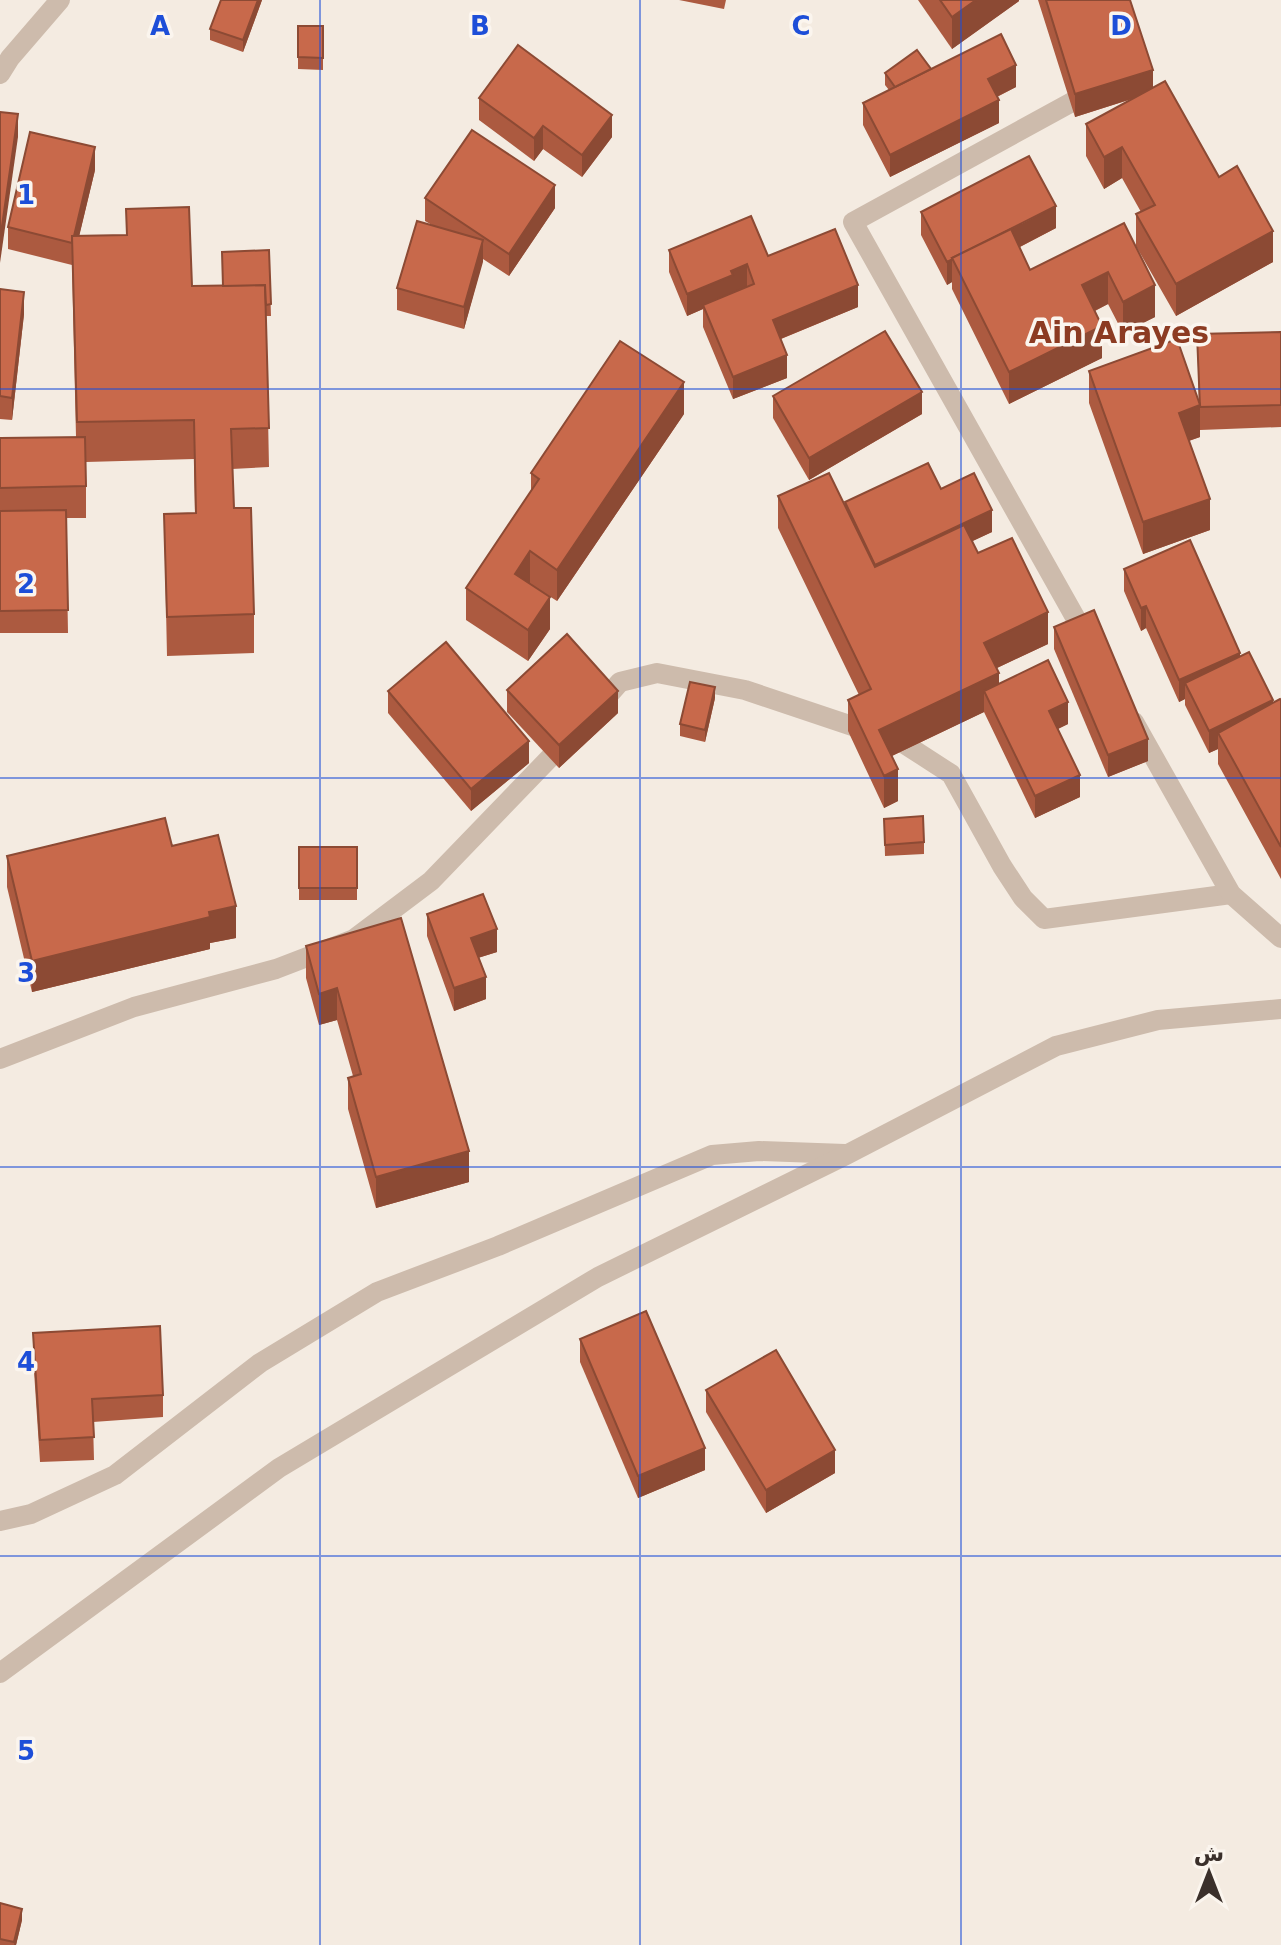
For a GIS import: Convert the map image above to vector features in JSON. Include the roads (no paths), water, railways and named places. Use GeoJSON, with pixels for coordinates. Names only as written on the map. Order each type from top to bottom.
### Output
{"type":"FeatureCollection","features":[{"type":"Feature","properties":{"kind":"street"},"geometry":{"type":"LineString","coordinates":[[0,74],[60,0]]}},
{"type":"Feature","properties":{"kind":"street"},"geometry":{"type":"LineString","coordinates":[[1100,661],[853,222],[1115,79]]}},
{"type":"Feature","properties":{"kind":"street"},"geometry":{"type":"LineString","coordinates":[[0,1059],[134,1007],[276,969],[354,939],[431,881],[533,778],[620,682],[657,673],[745,690],[903,743],[951,774],[1002,866],[1023,898],[1044,919],[1231,894]]}},
{"type":"Feature","properties":{"kind":"street"},"geometry":{"type":"LineString","coordinates":[[1123,702],[1231,894],[1281,938]]}},
{"type":"Feature","properties":{"kind":"street"},"geometry":{"type":"LineString","coordinates":[[0,1673],[279,1468],[598,1277],[846,1155],[1056,1046],[1158,1020],[1281,1009]]}},
{"type":"Feature","properties":{"kind":"street"},"geometry":{"type":"LineString","coordinates":[[0,1521],[31,1514],[115,1475],[260,1363],[377,1292],[498,1246],[712,1155],[759,1151],[846,1155]]}},
{"type":"Feature","properties":{"kind":"district","name":"Ain Arayes"},"geometry":{"type":"Point","coordinates":[1119,333]}}]}
